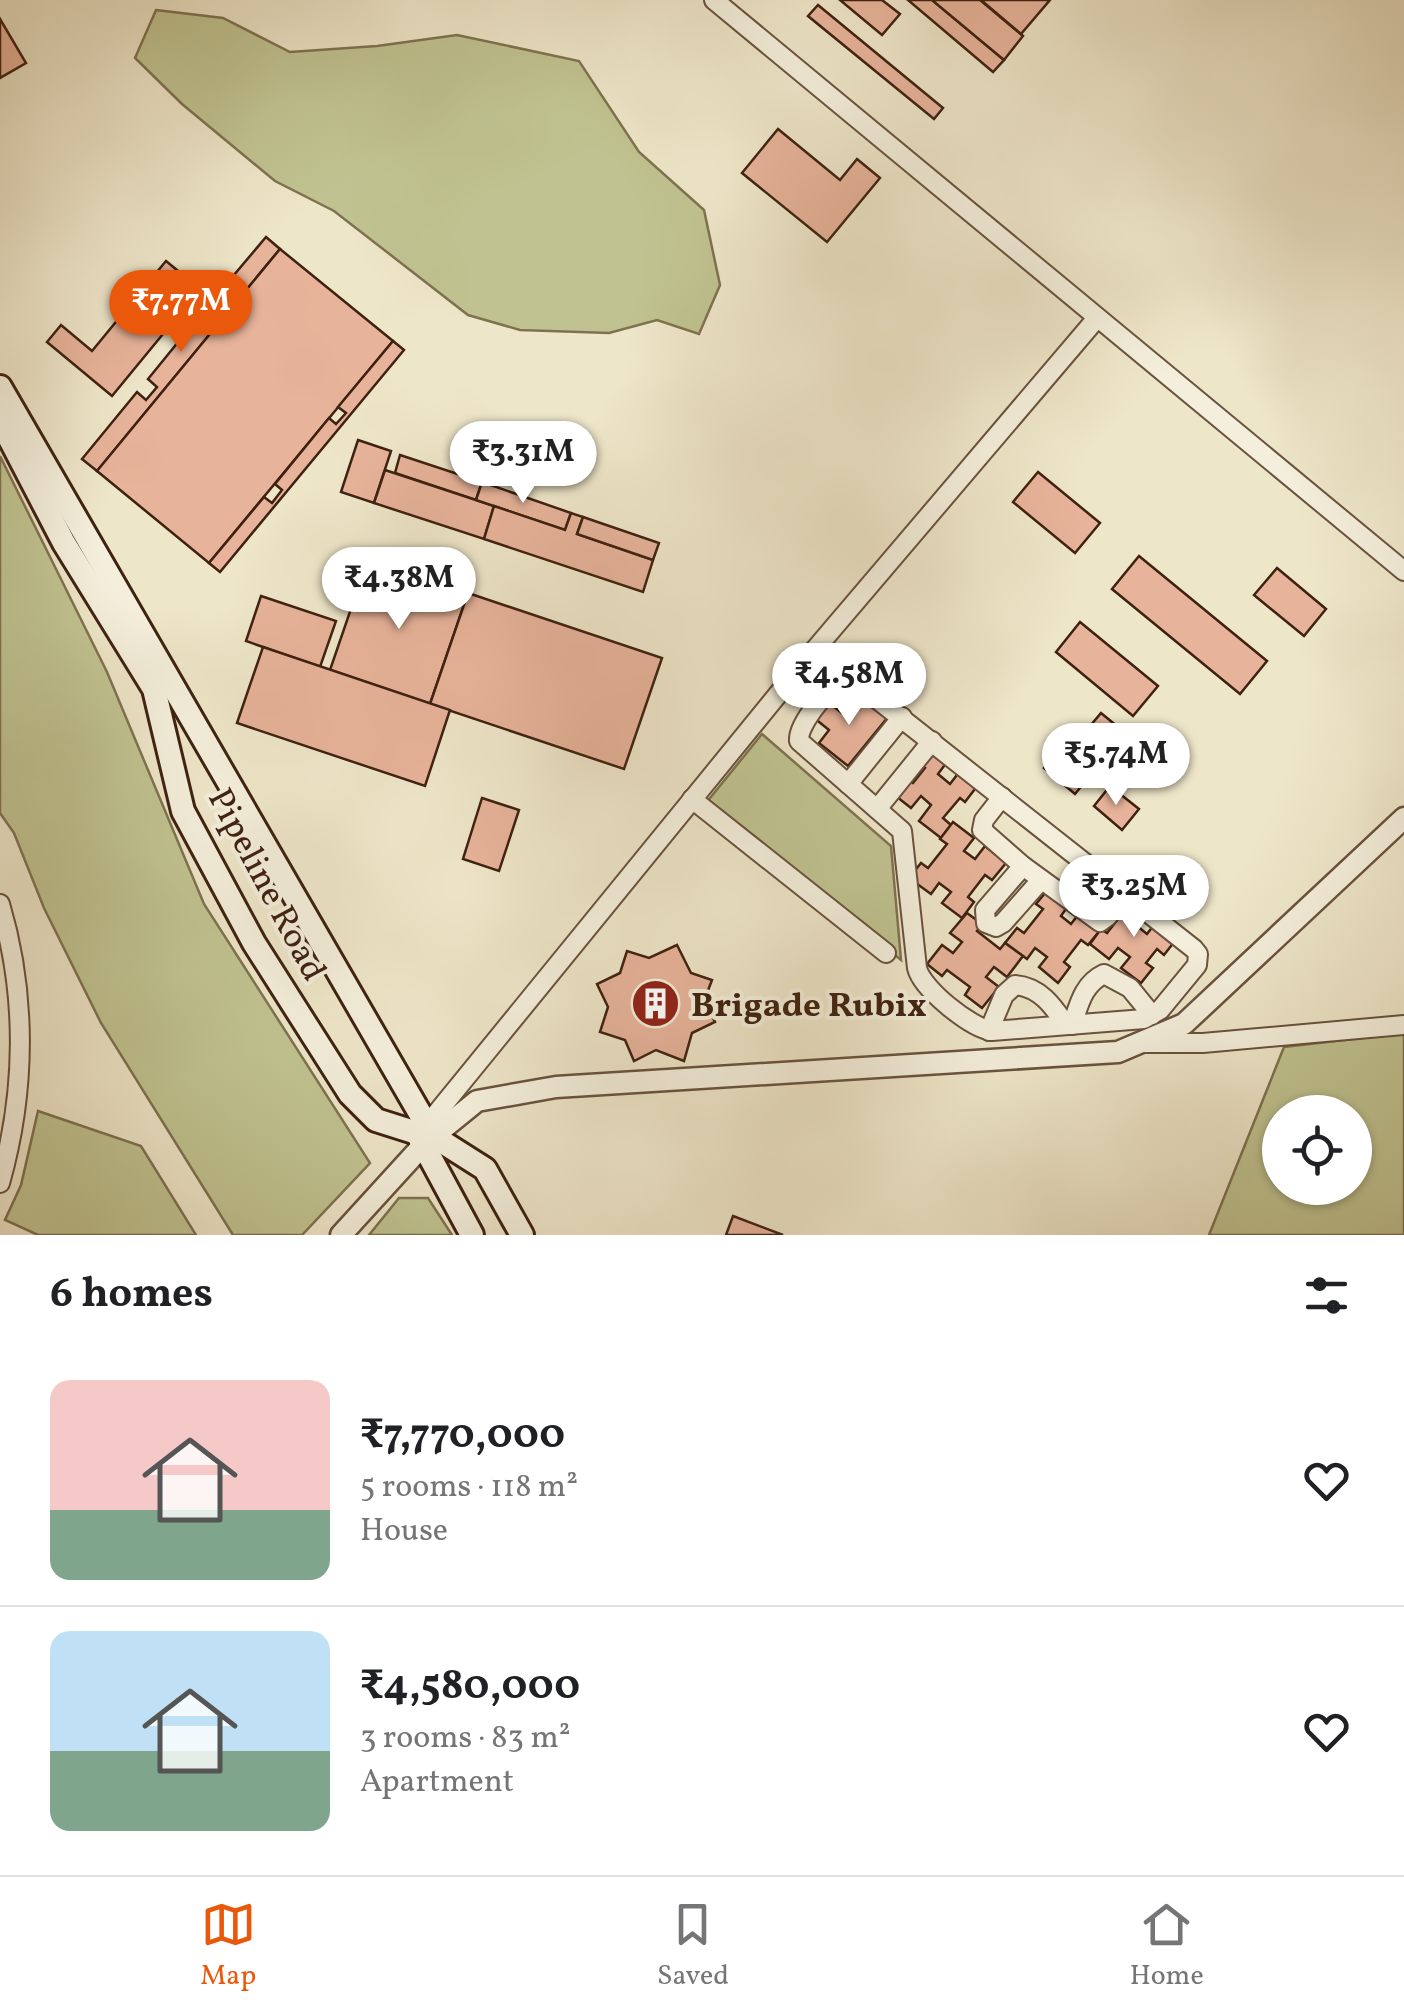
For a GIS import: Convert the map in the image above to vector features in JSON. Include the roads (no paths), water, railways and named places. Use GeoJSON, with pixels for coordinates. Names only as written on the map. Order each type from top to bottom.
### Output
{"type":"FeatureCollection","features":[{"type":"Feature","properties":{"kind":"main road","name":"Pipeline Road"},"geometry":{"type":"LineString","coordinates":[[0,387],[425,1135],[472,1235]]}},
{"type":"Feature","properties":{"kind":"main road","name":"Pipeline Road"},"geometry":{"type":"LineString","coordinates":[[0,420],[64,544],[154,689],[183,811],[254,943],[350,1094],[376,1120],[425,1135]]}},
{"type":"Feature","properties":{"kind":"main road"},"geometry":{"type":"LineString","coordinates":[[425,1135],[485,1169],[522,1235]]}},
{"type":"Feature","properties":{"kind":"street"},"geometry":{"type":"LineString","coordinates":[[714,0],[1404,571]]}},
{"type":"Feature","properties":{"kind":"street"},"geometry":{"type":"LineString","coordinates":[[337,1235],[425,1135],[806,660],[1097,318]]}},
{"type":"Feature","properties":{"kind":"street"},"geometry":{"type":"LineString","coordinates":[[850,677],[932,741],[1198,954],[1197,965],[1152,1015],[1137,1020],[989,1031],[975,1026],[919,978],[905,840],[896,824],[799,741],[800,728],[838,682],[850,677]]}},
{"type":"Feature","properties":{"kind":"street"},"geometry":{"type":"LineString","coordinates":[[848,784],[902,718]]}},
{"type":"Feature","properties":{"kind":"street"},"geometry":{"type":"LineString","coordinates":[[877,809],[932,741]]}},
{"type":"Feature","properties":{"kind":"street"},"geometry":{"type":"LineString","coordinates":[[1002,796],[984,820],[982,830],[1023,866],[1100,922],[1124,894]]}},
{"type":"Feature","properties":{"kind":"street"},"geometry":{"type":"LineString","coordinates":[[692,799],[886,953]]}},
{"type":"Feature","properties":{"kind":"street"},"geometry":{"type":"LineString","coordinates":[[425,1135],[477,1101],[556,1087],[1118,1052],[1184,1024],[1404,818]]}},
{"type":"Feature","properties":{"kind":"street"},"geometry":{"type":"LineString","coordinates":[[1023,866],[985,910],[986,922],[996,927],[1003,923],[1041,880]]}},
{"type":"Feature","properties":{"kind":"street"},"geometry":{"type":"LineString","coordinates":[[0,904],[20,1049],[0,1182]]}},
{"type":"Feature","properties":{"kind":"street"},"geometry":{"type":"LineString","coordinates":[[1069,1025],[1084,992],[1095,978],[1104,974],[1130,988],[1152,1015]]}},
{"type":"Feature","properties":{"kind":"street"},"geometry":{"type":"LineString","coordinates":[[989,1031],[1004,994],[1015,985],[1027,986],[1049,1001],[1069,1025]]}},
{"type":"Feature","properties":{"kind":"street"},"geometry":{"type":"LineString","coordinates":[[1140,1043],[1203,1043],[1404,1025]]}},
{"type":"Feature","properties":{"kind":"street"},"geometry":{"type":"LineString","coordinates":[[1037,1027],[1039,1058]]}},
{"type":"Feature","properties":{"kind":"street"},"geometry":{"type":"LineString","coordinates":[[1011,1030],[1014,1059]]}},
{"type":"Feature","properties":{"kind":"street"},"geometry":{"type":"LineString","coordinates":[[0,1047],[20,1049]]}},
{"type":"Feature","properties":{"kind":"place","name":"Brigade Rubix"},"geometry":{"type":"Point","coordinates":[656,1004]}}]}
